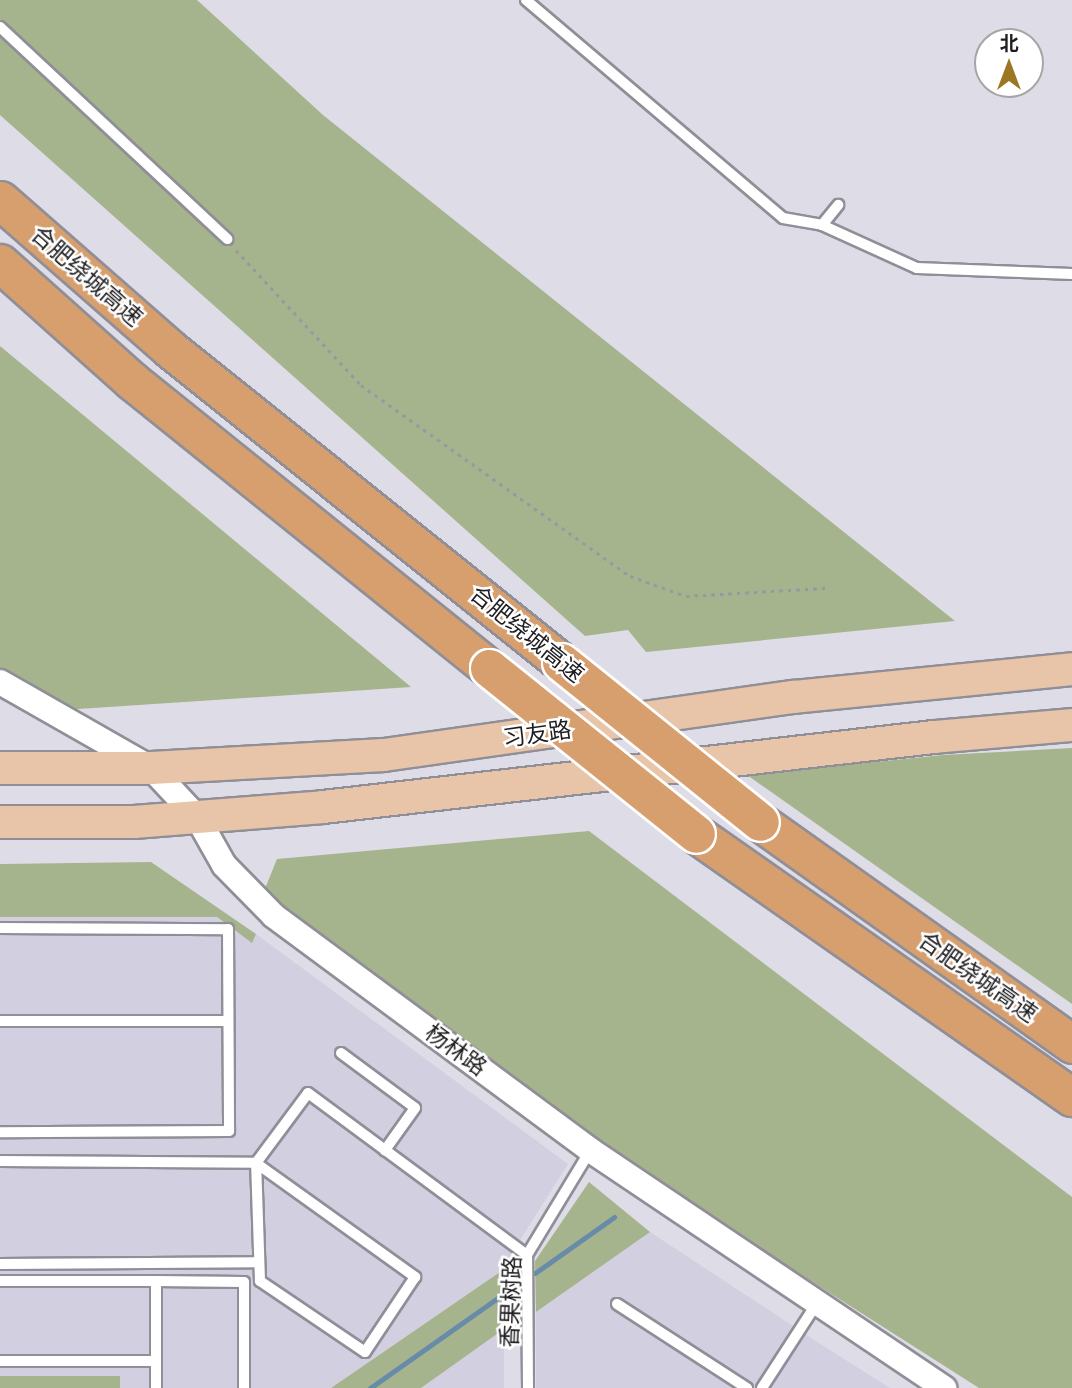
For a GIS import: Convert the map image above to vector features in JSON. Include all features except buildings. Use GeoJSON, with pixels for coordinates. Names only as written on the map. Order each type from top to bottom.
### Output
{"type":"FeatureCollection","features":[{"type":"Feature","properties":{"kind":"highway","name":"合肥绕城高速"},"geometry":{"type":"LineString","coordinates":[[0,200],[170,349],[760,822],[1072,1044]]}},
{"type":"Feature","properties":{"kind":"highway","name":"合肥绕城高速"},"geometry":{"type":"LineString","coordinates":[[0,263],[132,382],[696,834],[1072,1097]]}},
{"type":"Feature","properties":{"kind":"main road","name":"习友路"},"geometry":{"type":"LineString","coordinates":[[0,768],[151,768],[384,755],[793,697],[1072,669]]}},
{"type":"Feature","properties":{"kind":"main road","name":"习友路"},"geometry":{"type":"LineString","coordinates":[[0,822],[134,822],[323,807],[934,737],[1072,725]]}},
{"type":"Feature","properties":{"kind":"street","name":"杨林路"},"geometry":{"type":"LineString","coordinates":[[0,682],[151,768],[197,817],[225,864],[274,916],[590,1150],[937,1386]]}},
{"type":"Feature","properties":{"kind":"lane"},"geometry":{"type":"LineString","coordinates":[[526,0],[783,218],[822,225],[917,268],[1072,274]]}},
{"type":"Feature","properties":{"kind":"lane"},"geometry":{"type":"LineString","coordinates":[[0,27],[227,239]]}},
{"type":"Feature","properties":{"kind":"lane"},"geometry":{"type":"LineString","coordinates":[[822,225],[838,205]]}},
{"type":"Feature","properties":{"kind":"lane"},"geometry":{"type":"LineString","coordinates":[[0,929],[228,929],[229,1131],[0,1132]]}},
{"type":"Feature","properties":{"kind":"lane"},"geometry":{"type":"LineString","coordinates":[[0,1021],[228,1021]]}},
{"type":"Feature","properties":{"kind":"lane"},"geometry":{"type":"LineString","coordinates":[[341,1053],[415,1108],[384,1150]]}},
{"type":"Feature","properties":{"kind":"lane"},"geometry":{"type":"LineString","coordinates":[[0,1161],[257,1163],[415,1277],[365,1352],[260,1281],[257,1163],[308,1093],[527,1255]]}},
{"type":"Feature","properties":{"kind":"lane","name":"香果树路"},"geometry":{"type":"LineString","coordinates":[[528,1388],[527,1255],[590,1150]]}},
{"type":"Feature","properties":{"kind":"lane"},"geometry":{"type":"LineString","coordinates":[[0,1264],[259,1262]]}},
{"type":"Feature","properties":{"kind":"lane"},"geometry":{"type":"LineString","coordinates":[[0,1281],[244,1282],[244,1388]]}},
{"type":"Feature","properties":{"kind":"lane"},"geometry":{"type":"LineString","coordinates":[[156,1281],[156,1388]]}},
{"type":"Feature","properties":{"kind":"lane"},"geometry":{"type":"LineString","coordinates":[[762,1388],[817,1302]]}},
{"type":"Feature","properties":{"kind":"lane"},"geometry":{"type":"LineString","coordinates":[[617,1304],[747,1388]]}},
{"type":"Feature","properties":{"kind":"lane"},"geometry":{"type":"LineString","coordinates":[[0,1361],[156,1362]]}},
{"type":"Feature","properties":{"kind":"path"},"geometry":{"type":"LineString","coordinates":[[227,239],[361,385],[631,576],[685,597],[826,588]]}},
{"type":"Feature","properties":{"kind":"shaded area"},"geometry":{"type":"Polygon","coordinates":[[[0,917],[217,917],[251,942],[256,934],[568,1164],[500,1272],[331,1388],[0,1388],[0,917]]]}},
{"type":"Feature","properties":{"kind":"shaded area"},"geometry":{"type":"Polygon","coordinates":[[[650,1232],[890,1388],[536,1388],[536,1312],[650,1232]]]}},
{"type":"Feature","properties":{"kind":"shaded area"},"geometry":{"type":"Polygon","coordinates":[[[504,1329],[504,1388],[421,1388],[504,1329]]]}},
{"type":"Feature","properties":{"kind":"green space"},"geometry":{"type":"Polygon","coordinates":[[[0,0],[197,0],[323,115],[955,621],[646,652],[628,630],[585,636],[0,115],[0,0]]]}},
{"type":"Feature","properties":{"kind":"green space"},"geometry":{"type":"Polygon","coordinates":[[[0,346],[411,687],[33,712],[0,680],[0,346]]]}},
{"type":"Feature","properties":{"kind":"green space"},"geometry":{"type":"Polygon","coordinates":[[[1072,748],[1072,1004],[747,775],[943,755],[1072,748]]]}},
{"type":"Feature","properties":{"kind":"green space"},"geometry":{"type":"Polygon","coordinates":[[[589,831],[1072,1197],[1072,1388],[979,1388],[544,1111],[301,929],[264,891],[277,859],[589,831]]]}},
{"type":"Feature","properties":{"kind":"green space"},"geometry":{"type":"Polygon","coordinates":[[[151,862],[256,934],[252,943],[217,917],[0,917],[0,864],[151,862]]]}},
{"type":"Feature","properties":{"kind":"green space"},"geometry":{"type":"Polygon","coordinates":[[[589,1182],[650,1232],[536,1312],[535,1261],[589,1182]]]}},
{"type":"Feature","properties":{"kind":"green space"},"geometry":{"type":"Polygon","coordinates":[[[500,1272],[504,1329],[421,1388],[331,1388],[500,1272]]]}},
{"type":"Feature","properties":{"kind":"green space"},"geometry":{"type":"Polygon","coordinates":[[[0,1376],[120,1376],[120,1388],[0,1388],[0,1376]]]}},
{"type":"Feature","properties":{"kind":"waterway"},"geometry":{"type":"LineString","coordinates":[[535,1273],[614,1217]]}},
{"type":"Feature","properties":{"kind":"waterway"},"geometry":{"type":"LineString","coordinates":[[370,1388],[506,1292]]}}]}
